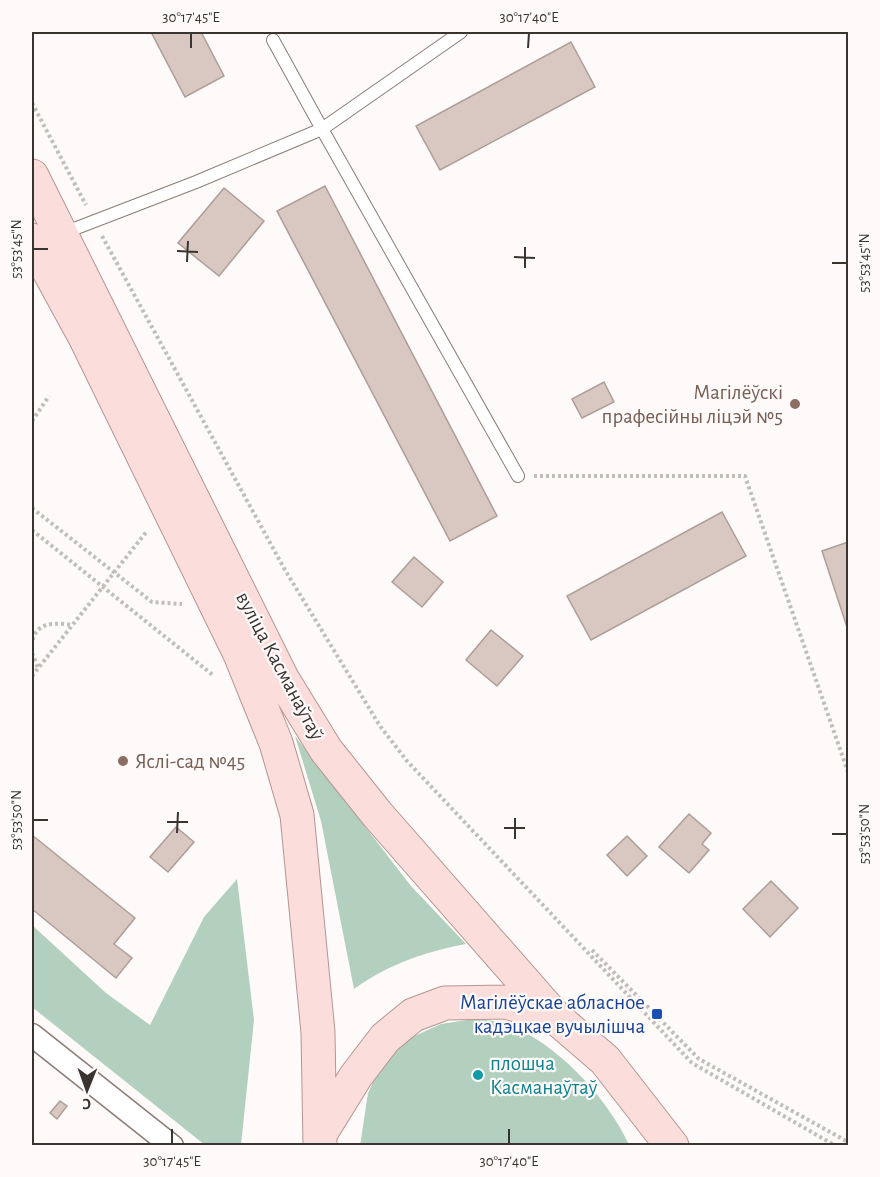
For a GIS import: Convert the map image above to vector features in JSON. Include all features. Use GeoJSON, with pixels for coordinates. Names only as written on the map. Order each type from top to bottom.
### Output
{"type":"FeatureCollection","features":[{"type":"Feature","properties":{"kind":"main road","name":"вуліца Касманаўтаў"},"geometry":{"type":"LineString","coordinates":[[32,176],[42,240],[86,337],[240,654],[276,743],[297,815],[318,1032],[321,1138]]}},
{"type":"Feature","properties":{"kind":"main road","name":"вуліца Касманаўтаў"},"geometry":{"type":"LineString","coordinates":[[42,240],[283,680],[326,750],[377,814],[555,1017],[605,1060],[672,1146]]}},
{"type":"Feature","properties":{"kind":"main road"},"geometry":{"type":"LineString","coordinates":[[321,1138],[356,1076],[385,1038],[413,1015],[445,1003],[506,1002],[555,1017]]}},
{"type":"Feature","properties":{"kind":"street"},"geometry":{"type":"LineString","coordinates":[[32,1035],[172,1146]]}},
{"type":"Feature","properties":{"kind":"lane"},"geometry":{"type":"LineString","coordinates":[[42,240],[196,182],[322,129],[461,32]]}},
{"type":"Feature","properties":{"kind":"lane"},"geometry":{"type":"LineString","coordinates":[[273,40],[518,476]]}},
{"type":"Feature","properties":{"kind":"path"},"geometry":{"type":"LineString","coordinates":[[32,102],[94,221],[285,570],[380,726],[407,761],[692,1063],[836,1146]]}},
{"type":"Feature","properties":{"kind":"path"},"geometry":{"type":"LineString","coordinates":[[32,421],[49,396]]}},
{"type":"Feature","properties":{"kind":"path"},"geometry":{"type":"LineString","coordinates":[[518,476],[745,476],[849,772]]}},
{"type":"Feature","properties":{"kind":"path"},"geometry":{"type":"LineString","coordinates":[[32,508],[152,602],[182,604]]}},
{"type":"Feature","properties":{"kind":"path"},"geometry":{"type":"LineString","coordinates":[[32,530],[214,676]]}},
{"type":"Feature","properties":{"kind":"path"},"geometry":{"type":"LineString","coordinates":[[32,676],[147,531]]}},
{"type":"Feature","properties":{"kind":"path"},"geometry":{"type":"LineString","coordinates":[[32,646],[32,639],[39,627],[53,622],[73,625]]}},
{"type":"Feature","properties":{"kind":"path"},"geometry":{"type":"LineString","coordinates":[[32,653],[38,668]]}},
{"type":"Feature","properties":{"kind":"path"},"geometry":{"type":"LineString","coordinates":[[592,950],[699,1059],[849,1142]]}},
{"type":"Feature","properties":{"kind":"green space"},"geometry":{"type":"Polygon","coordinates":[[[295,736],[411,886],[466,944],[407,960],[354,989],[321,821],[295,736]]]}},
{"type":"Feature","properties":{"kind":"green space"},"geometry":{"type":"Polygon","coordinates":[[[237,879],[254,1020],[241,1145],[205,1145],[32,1007],[32,925],[106,993],[150,1025],[204,917],[237,879]]]}},
{"type":"Feature","properties":{"kind":"green space","name":"плошча Касманаўтаў"},"geometry":{"type":"Polygon","coordinates":[[[473,1019],[506,1024],[543,1043],[561,1057],[578,1073],[608,1109],[629,1145],[360,1146],[368,1093],[381,1065],[410,1038],[441,1024],[473,1019]]]}},
{"type":"Feature","properties":{"kind":"building"},"geometry":{"type":"Polygon","coordinates":[[[151,32],[201,32],[224,76],[185,97],[151,32]]]}},
{"type":"Feature","properties":{"kind":"building"},"geometry":{"type":"Polygon","coordinates":[[[571,42],[595,87],[440,170],[416,126],[571,42]]]}},
{"type":"Feature","properties":{"kind":"building"},"geometry":{"type":"Polygon","coordinates":[[[325,186],[497,516],[450,541],[277,211],[325,186]]]}},
{"type":"Feature","properties":{"kind":"building"},"geometry":{"type":"Polygon","coordinates":[[[224,188],[264,221],[219,276],[178,243],[224,188]]]}},
{"type":"Feature","properties":{"kind":"building"},"geometry":{"type":"Polygon","coordinates":[[[604,382],[614,402],[582,418],[572,399],[604,382]]]}},
{"type":"Feature","properties":{"kind":"building"},"geometry":{"type":"Polygon","coordinates":[[[722,512],[746,556],[591,640],[567,596],[722,512]]]}},
{"type":"Feature","properties":{"kind":"building"},"geometry":{"type":"Polygon","coordinates":[[[848,542],[848,630],[822,551],[848,542]]]}},
{"type":"Feature","properties":{"kind":"building"},"geometry":{"type":"Polygon","coordinates":[[[414,557],[443,582],[422,607],[392,582],[414,557]]]}},
{"type":"Feature","properties":{"kind":"building"},"geometry":{"type":"Polygon","coordinates":[[[491,630],[523,656],[497,686],[466,660],[491,630]]]}},
{"type":"Feature","properties":{"kind":"building"},"geometry":{"type":"Polygon","coordinates":[[[689,814],[711,833],[702,844],[709,850],[689,873],[659,847],[689,814]]]}},
{"type":"Feature","properties":{"kind":"building"},"geometry":{"type":"Polygon","coordinates":[[[176,827],[194,842],[168,872],[150,857],[176,827]]]}},
{"type":"Feature","properties":{"kind":"building"},"geometry":{"type":"Polygon","coordinates":[[[32,835],[135,918],[114,944],[132,958],[116,978],[32,909],[32,835]]]}},
{"type":"Feature","properties":{"kind":"building"},"geometry":{"type":"Polygon","coordinates":[[[627,836],[647,856],[627,876],[607,855],[627,836]]]}},
{"type":"Feature","properties":{"kind":"building"},"geometry":{"type":"Polygon","coordinates":[[[771,881],[798,908],[770,937],[743,909],[771,881]]]}},
{"type":"Feature","properties":{"kind":"building"},"geometry":{"type":"Polygon","coordinates":[[[60,1101],[67,1106],[57,1119],[50,1113],[60,1101]]]}},
{"type":"Feature","properties":{"kind":"place","name":"Магілёўскі прафесійны ліцэй №5"},"geometry":{"type":"Point","coordinates":[795,404]}},
{"type":"Feature","properties":{"kind":"place","name":"Яслі-сад №45"},"geometry":{"type":"Point","coordinates":[123,761]}},
{"type":"Feature","properties":{"kind":"place","name":"Магілёўскае абласное кадэцкае вучылішча"},"geometry":{"type":"Point","coordinates":[657,1014]}},
{"type":"Feature","properties":{"kind":"place","name":"плошча Касманаўтаў"},"geometry":{"type":"Point","coordinates":[478,1075]}}]}
